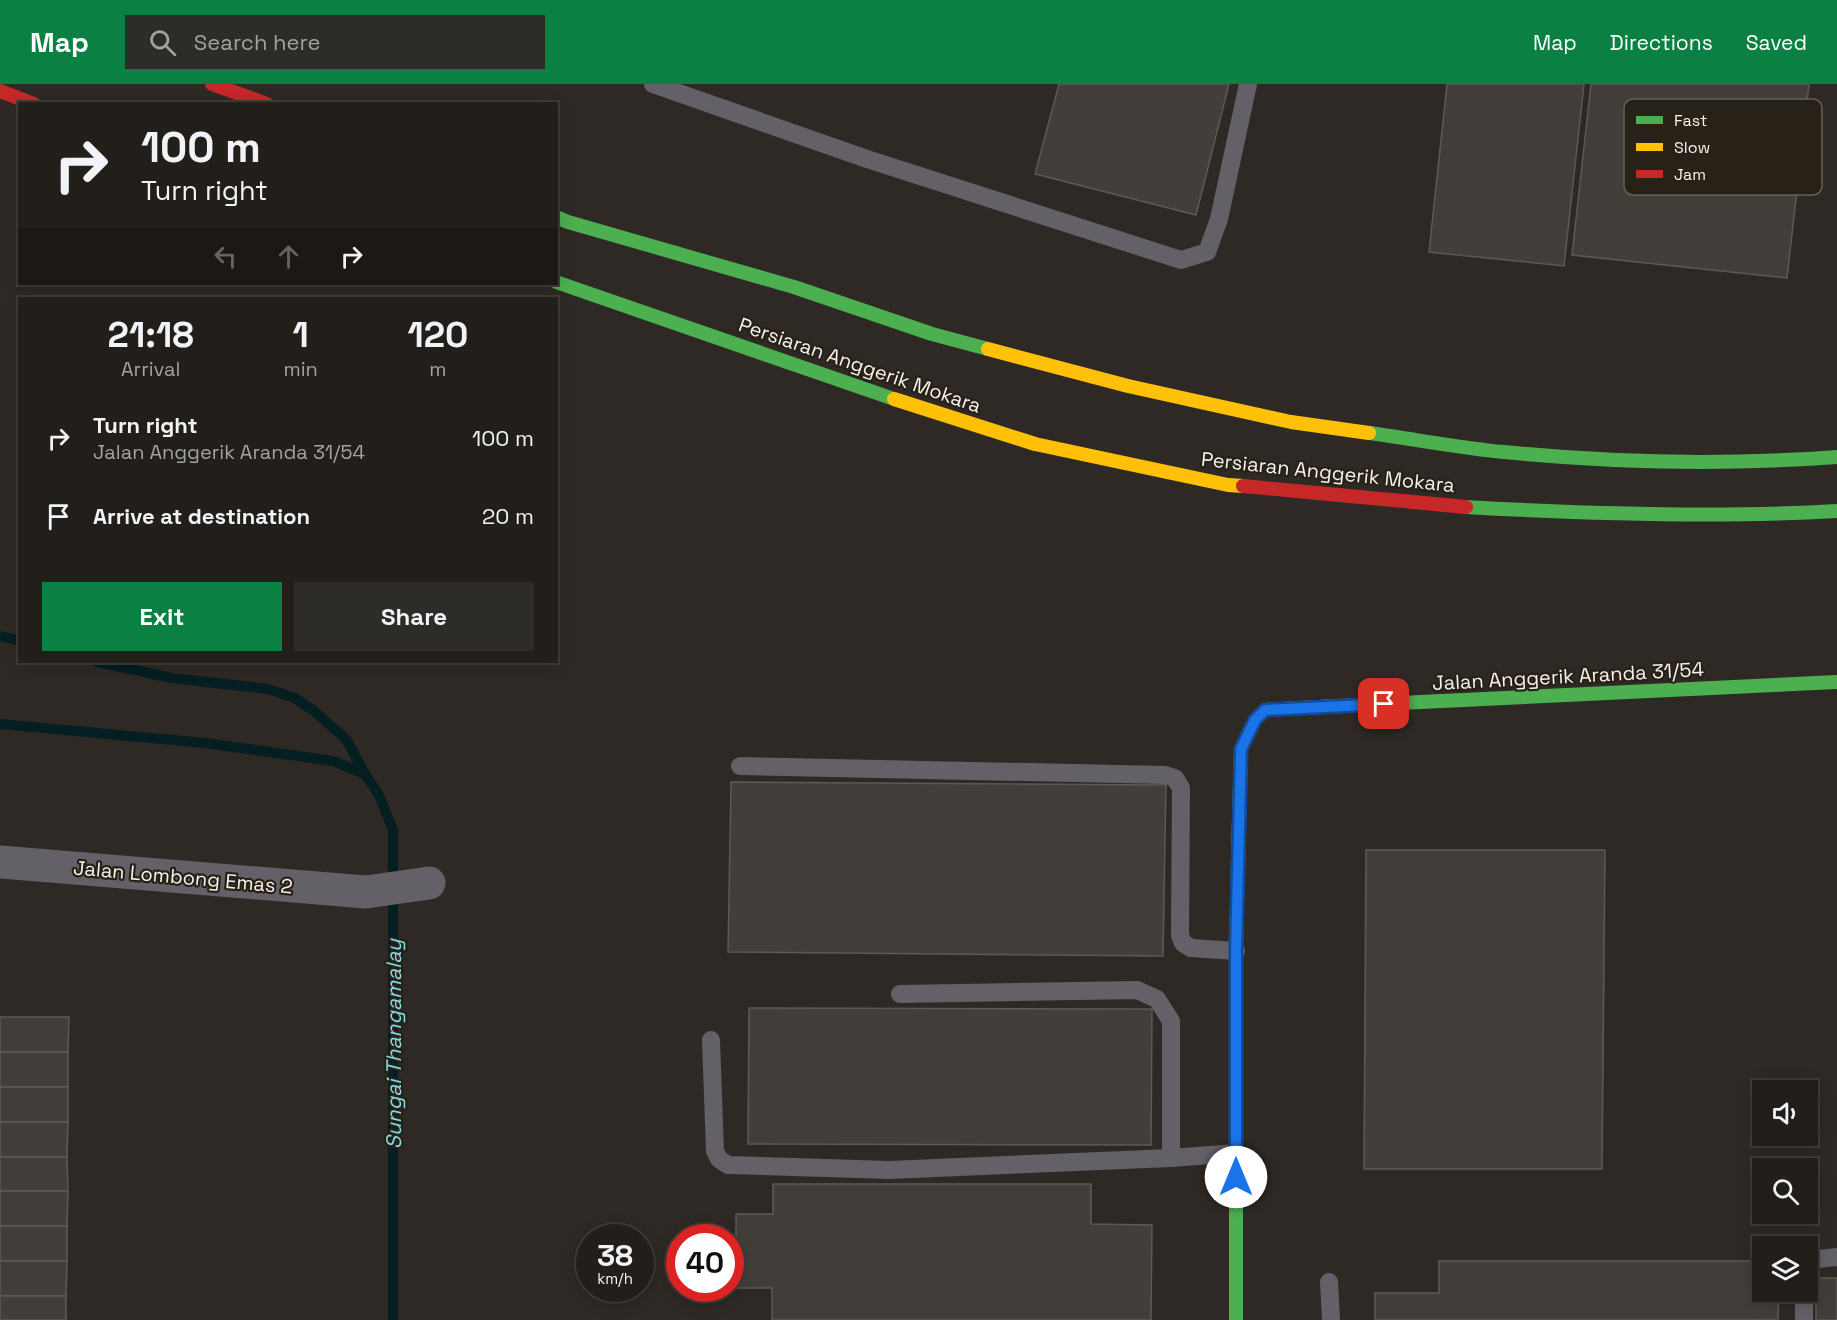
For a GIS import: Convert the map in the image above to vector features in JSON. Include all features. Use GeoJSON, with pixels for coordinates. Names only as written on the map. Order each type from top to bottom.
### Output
{"type":"FeatureCollection","features":[{"type":"Feature","properties":{"kind":"main road"},"geometry":{"type":"LineString","coordinates":[[213,84],[262,102]]}},
{"type":"Feature","properties":{"kind":"main road"},"geometry":{"type":"LineString","coordinates":[[0,91],[29,102]]}},
{"type":"Feature","properties":{"kind":"main road","name":"Persiaran Anggerik Mokara"},"geometry":{"type":"LineString","coordinates":[[558,218],[794,287],[932,334],[1128,386],[1291,422],[1503,452],[1602,459],[1766,462],[1837,458]]}},
{"type":"Feature","properties":{"kind":"main road","name":"Persiaran Anggerik Mokara"},"geometry":{"type":"LineString","coordinates":[[558,283],[909,404],[1035,444],[1228,485],[1456,506],[1566,513],[1765,515],[1837,511]]}},
{"type":"Feature","properties":{"kind":"main road","name":"Jalan Anggerik Aranda 31/54"},"geometry":{"type":"LineString","coordinates":[[1236,951],[1241,749],[1255,720],[1265,710],[1837,682]]}},
{"type":"Feature","properties":{"kind":"main road"},"geometry":{"type":"LineString","coordinates":[[1236,951],[1236,1320]]}},
{"type":"Feature","properties":{"kind":"street","name":"Jalan Lombong Emas 2"},"geometry":{"type":"LineString","coordinates":[[0,862],[366,892],[429,883]]}},
{"type":"Feature","properties":{"kind":"lane"},"geometry":{"type":"LineString","coordinates":[[653,84],[867,159],[1180,260],[1207,252],[1220,219],[1248,84]]}},
{"type":"Feature","properties":{"kind":"lane"},"geometry":{"type":"LineString","coordinates":[[740,766],[1165,775],[1175,778],[1181,788],[1180,935],[1183,944],[1191,948],[1236,951]]}},
{"type":"Feature","properties":{"kind":"lane"},"geometry":{"type":"LineString","coordinates":[[900,994],[1137,990],[1157,999],[1171,1021],[1172,1158]]}},
{"type":"Feature","properties":{"kind":"lane"},"geometry":{"type":"LineString","coordinates":[[711,1040],[715,1151],[719,1159],[728,1165],[889,1170],[1172,1158],[1236,1153]]}},
{"type":"Feature","properties":{"kind":"lane"},"geometry":{"type":"LineString","coordinates":[[1818,1259],[1837,1257]]}},
{"type":"Feature","properties":{"kind":"lane"},"geometry":{"type":"LineString","coordinates":[[1329,1282],[1331,1320]]}},
{"type":"Feature","properties":{"kind":"lane"},"geometry":{"type":"LineString","coordinates":[[1804,1302],[1804,1320]]}},
{"type":"Feature","properties":{"kind":"building"},"geometry":{"type":"Polygon","coordinates":[[[1059,84],[1229,84],[1196,215],[1035,174],[1059,84]]]}},
{"type":"Feature","properties":{"kind":"building"},"geometry":{"type":"Polygon","coordinates":[[[1447,84],[1584,84],[1564,266],[1429,252],[1447,84]]]}},
{"type":"Feature","properties":{"kind":"building"},"geometry":{"type":"Polygon","coordinates":[[[1591,84],[1809,84],[1807,99],[1624,99],[1624,195],[1796,195],[1787,278],[1572,255],[1591,84]]]}},
{"type":"Feature","properties":{"kind":"building"},"geometry":{"type":"Polygon","coordinates":[[[731,782],[1166,785],[1163,956],[728,952],[731,782]]]}},
{"type":"Feature","properties":{"kind":"building"},"geometry":{"type":"Polygon","coordinates":[[[1366,850],[1605,850],[1602,1169],[1364,1169],[1366,850]]]}},
{"type":"Feature","properties":{"kind":"building"},"geometry":{"type":"Polygon","coordinates":[[[749,1008],[1152,1009],[1151,1145],[748,1144],[749,1008]]]}},
{"type":"Feature","properties":{"kind":"building"},"geometry":{"type":"Polygon","coordinates":[[[0,1017],[69,1017],[68,1052],[0,1052],[0,1017]]]}},
{"type":"Feature","properties":{"kind":"building"},"geometry":{"type":"Polygon","coordinates":[[[0,1052],[68,1052],[68,1087],[0,1087],[0,1052]]]}},
{"type":"Feature","properties":{"kind":"building"},"geometry":{"type":"Polygon","coordinates":[[[0,1087],[68,1087],[68,1122],[0,1122],[0,1087]]]}},
{"type":"Feature","properties":{"kind":"building"},"geometry":{"type":"Polygon","coordinates":[[[0,1122],[68,1122],[67,1157],[0,1157],[0,1122]]]}},
{"type":"Feature","properties":{"kind":"building"},"geometry":{"type":"Polygon","coordinates":[[[0,1157],[67,1157],[68,1191],[0,1191],[0,1157]]]}},
{"type":"Feature","properties":{"kind":"building"},"geometry":{"type":"Polygon","coordinates":[[[773,1184],[1091,1184],[1091,1224],[1152,1225],[1151,1320],[772,1320],[772,1288],[744,1288],[744,1224],[736,1224],[736,1214],[773,1214],[773,1184]]]}},
{"type":"Feature","properties":{"kind":"building"},"geometry":{"type":"Polygon","coordinates":[[[0,1191],[68,1191],[67,1226],[0,1226],[0,1191]]]}},
{"type":"Feature","properties":{"kind":"building"},"geometry":{"type":"Polygon","coordinates":[[[0,1226],[67,1226],[67,1261],[0,1261],[0,1226]]]}},
{"type":"Feature","properties":{"kind":"building"},"geometry":{"type":"Polygon","coordinates":[[[0,1261],[67,1261],[66,1296],[0,1296],[0,1261]]]}},
{"type":"Feature","properties":{"kind":"building"},"geometry":{"type":"Polygon","coordinates":[[[1439,1261],[1752,1261],[1752,1302],[1779,1302],[1778,1320],[1375,1320],[1375,1293],[1439,1293],[1439,1261]]]}},
{"type":"Feature","properties":{"kind":"building"},"geometry":{"type":"Polygon","coordinates":[[[1818,1278],[1837,1278],[1837,1320],[1816,1320],[1818,1278]]]}},
{"type":"Feature","properties":{"kind":"building"},"geometry":{"type":"Polygon","coordinates":[[[0,1296],[66,1296],[66,1320],[0,1320],[0,1296]]]}},
{"type":"Feature","properties":{"kind":"waterway"},"geometry":{"type":"LineString","coordinates":[[0,636],[18,640]]}},
{"type":"Feature","properties":{"kind":"waterway","name":"Sungai Thangamalay"},"geometry":{"type":"LineString","coordinates":[[102,663],[172,678],[268,689],[295,698],[346,739],[379,795],[393,830],[393,1320]]}},
{"type":"Feature","properties":{"kind":"waterway"},"geometry":{"type":"LineString","coordinates":[[0,724],[205,743],[333,761],[365,774]]}},
{"type":"Feature","properties":{"kind":"traffic: fast"},"geometry":{"type":"LineString","coordinates":[[558,218],[794,287],[932,334],[988,349]]}},
{"type":"Feature","properties":{"kind":"traffic: fast"},"geometry":{"type":"LineString","coordinates":[[558,283],[894,399]]}},
{"type":"Feature","properties":{"kind":"traffic: fast"},"geometry":{"type":"LineString","coordinates":[[1369,433],[1453,446],[1587,459],[1713,462],[1837,457]]}},
{"type":"Feature","properties":{"kind":"traffic: fast"},"geometry":{"type":"LineString","coordinates":[[1466,507],[1651,514],[1837,511]]}},
{"type":"Feature","properties":{"kind":"traffic: fast"},"geometry":{"type":"LineString","coordinates":[[1337,706],[1837,682]]}},
{"type":"Feature","properties":{"kind":"traffic: fast"},"geometry":{"type":"LineString","coordinates":[[1236,1320],[1238,857]]}},
{"type":"Feature","properties":{"kind":"traffic: slow"},"geometry":{"type":"LineString","coordinates":[[988,349],[1128,386],[1291,422],[1369,433]]}},
{"type":"Feature","properties":{"kind":"traffic: slow"},"geometry":{"type":"LineString","coordinates":[[894,399],[1035,444],[1228,485],[1243,486]]}},
{"type":"Feature","properties":{"kind":"traffic: slow"},"geometry":{"type":"LineString","coordinates":[[1238,857],[1241,749],[1255,720],[1265,710],[1337,706]]}},
{"type":"Feature","properties":{"kind":"traffic: jam"},"geometry":{"type":"LineString","coordinates":[[212,84],[262,102]]}},
{"type":"Feature","properties":{"kind":"traffic: jam"},"geometry":{"type":"LineString","coordinates":[[0,91],[29,102]]}},
{"type":"Feature","properties":{"kind":"traffic: jam"},"geometry":{"type":"LineString","coordinates":[[1243,486],[1466,507]]}},
{"type":"Feature","properties":{"kind":"route"},"geometry":{"type":"LineString","coordinates":[[1236,1177],[1236,951],[1241,749],[1255,720],[1265,710],[1384,704]]}}]}
